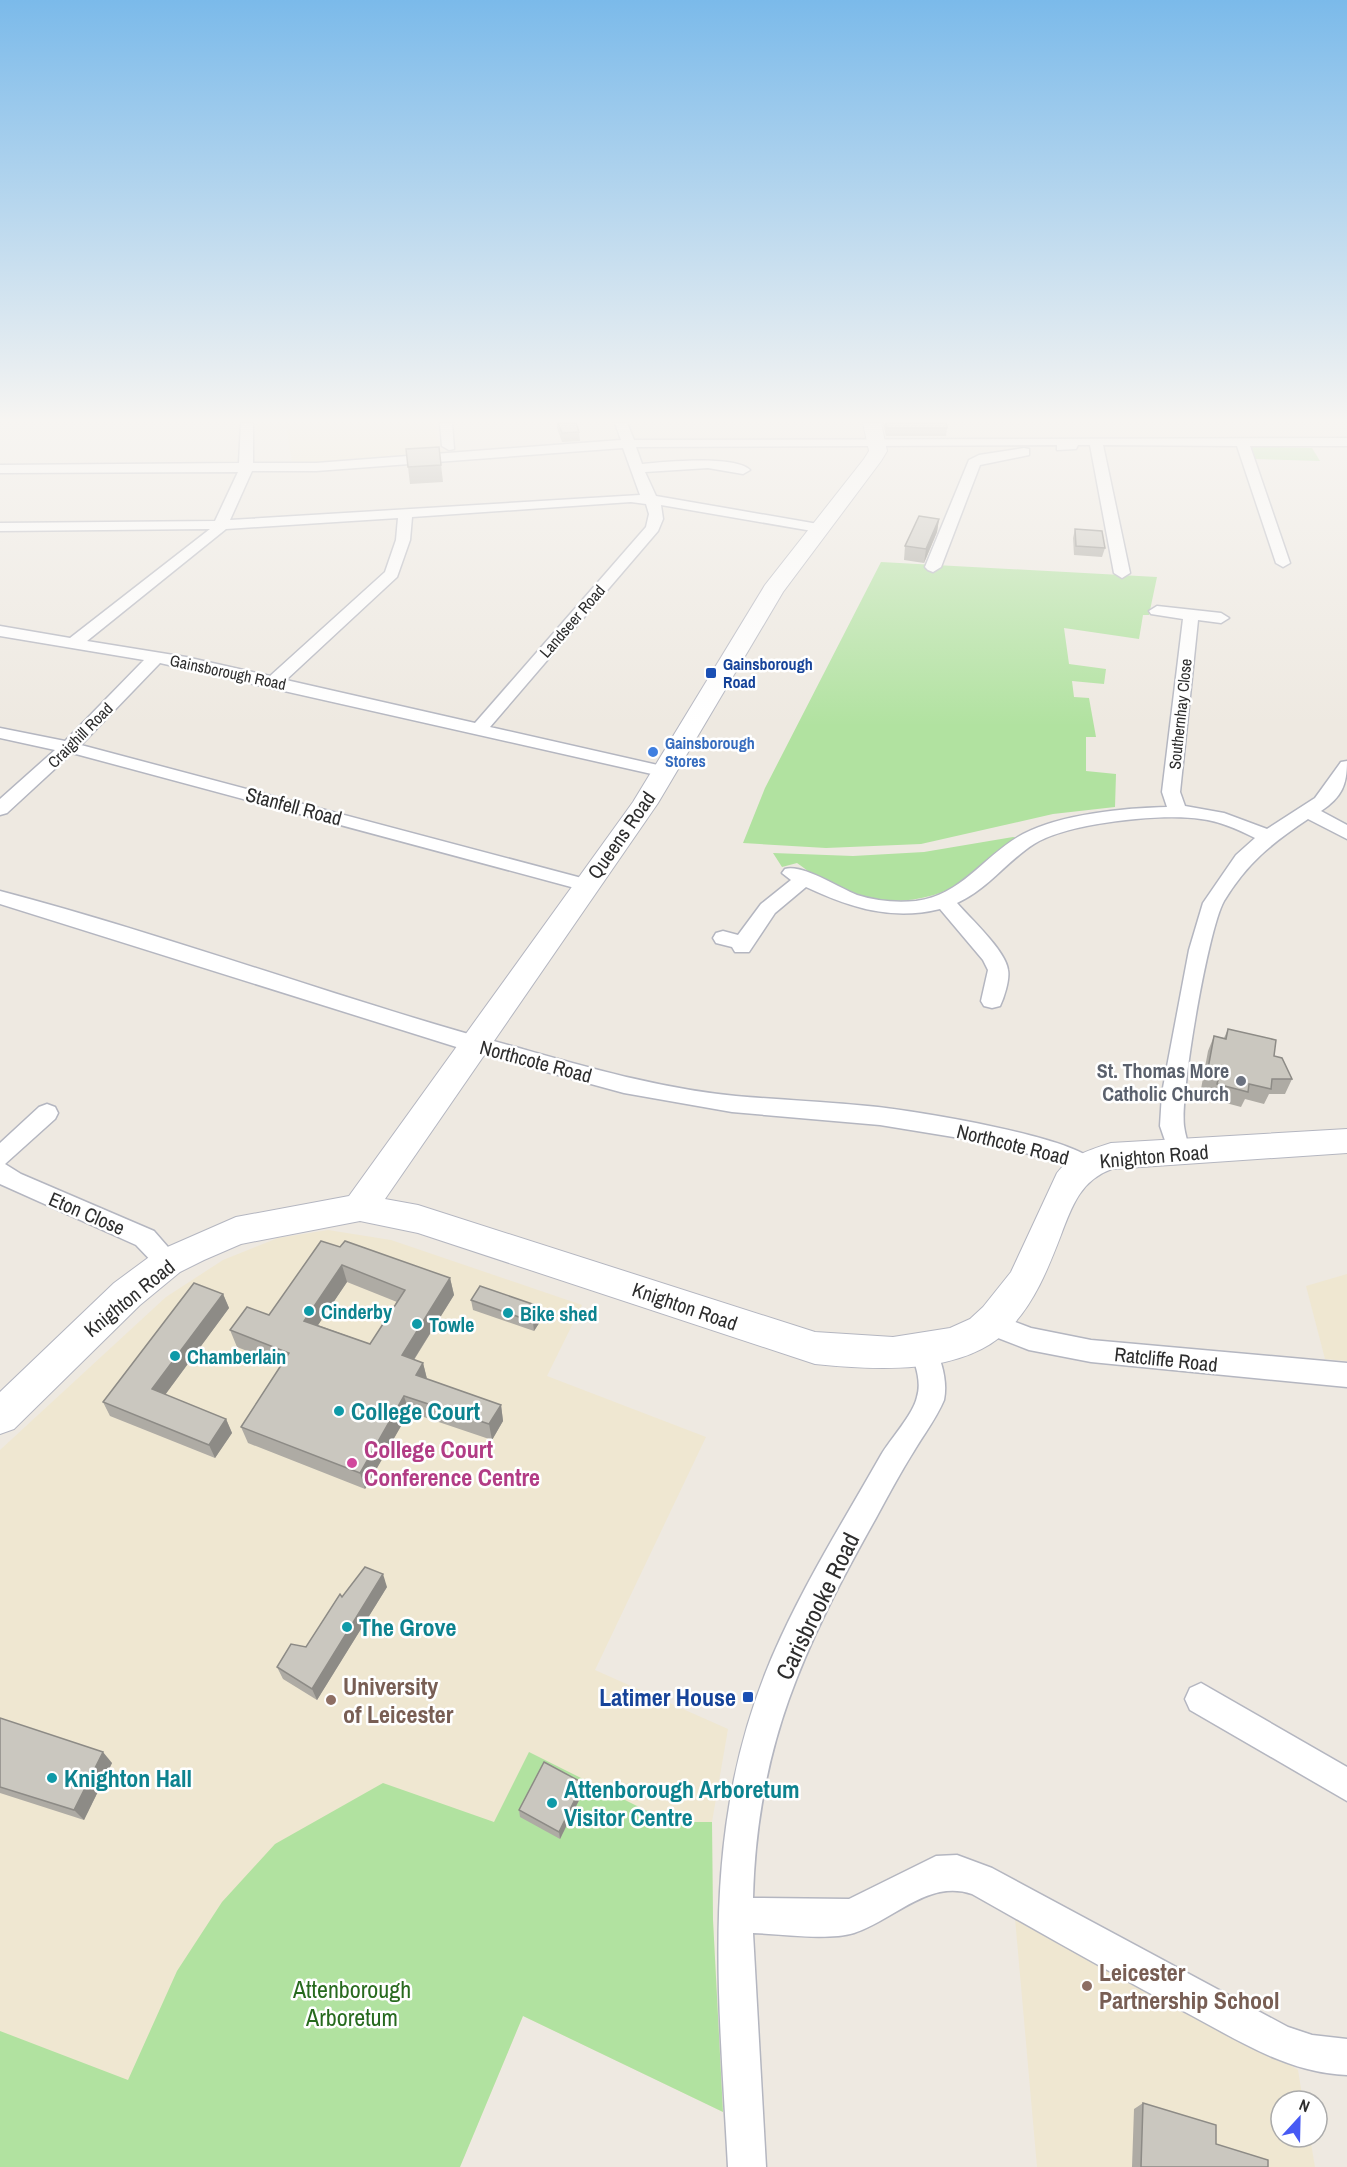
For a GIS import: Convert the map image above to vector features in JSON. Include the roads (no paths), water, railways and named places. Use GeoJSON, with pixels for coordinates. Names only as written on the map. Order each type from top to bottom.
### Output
{"type":"FeatureCollection","features":[{"type":"Feature","properties":{"kind":"street"},"geometry":{"type":"LineString","coordinates":[[0,526],[235,524]]}},
{"type":"Feature","properties":{"kind":"street"},"geometry":{"type":"LineString","coordinates":[[274,682],[392,574],[403,540],[404,524]]}},
{"type":"Feature","properties":{"kind":"street","name":"Landseer Road"},"geometry":{"type":"LineString","coordinates":[[479,729],[654,524]]}},
{"type":"Feature","properties":{"kind":"street"},"geometry":{"type":"LineString","coordinates":[[796,524],[818,528]]}},
{"type":"Feature","properties":{"kind":"street","name":"Queens Road"},"geometry":{"type":"LineString","coordinates":[[360,1208],[665,772],[773,590],[821,524]]}},
{"type":"Feature","properties":{"kind":"street"},"geometry":{"type":"LineString","coordinates":[[933,567],[950,524]]}},
{"type":"Feature","properties":{"kind":"street"},"geometry":{"type":"LineString","coordinates":[[1112,524],[1122,573]]}},
{"type":"Feature","properties":{"kind":"street"},"geometry":{"type":"LineString","coordinates":[[1270,524],[1283,563]]}},
{"type":"Feature","properties":{"kind":"street"},"geometry":{"type":"LineString","coordinates":[[74,643],[213,534],[220,525]]}},
{"type":"Feature","properties":{"kind":"street"},"geometry":{"type":"LineString","coordinates":[[1157,611],[1221,618]]}},
{"type":"Feature","properties":{"kind":"street","name":"Southernhay Close"},"geometry":{"type":"LineString","coordinates":[[1178,812],[1171,792],[1191,615]]}},
{"type":"Feature","properties":{"kind":"street","name":"Gainsborough Road"},"geometry":{"type":"LineString","coordinates":[[0,630],[156,657],[274,682],[665,772]]}},
{"type":"Feature","properties":{"kind":"street","name":"Craighill Road"},"geometry":{"type":"LineString","coordinates":[[0,809],[69,747],[156,657]]}},
{"type":"Feature","properties":{"kind":"street","name":"Stanfell Road"},"geometry":{"type":"LineString","coordinates":[[0,733],[69,747],[586,885]]}},
{"type":"Feature","properties":{"kind":"street"},"geometry":{"type":"LineString","coordinates":[[1179,1152],[1172,1126],[1173,1094],[1205,923],[1225,881],[1244,859],[1268,837],[1309,812],[1333,790],[1347,766]]}},
{"type":"Feature","properties":{"kind":"street"},"geometry":{"type":"LineString","coordinates":[[723,938],[743,945],[770,904],[799,876],[833,894],[867,905],[907,908],[945,901],[969,890],[1018,846],[1040,833],[1081,823],[1178,812],[1222,818],[1268,837]]}},
{"type":"Feature","properties":{"kind":"street"},"geometry":{"type":"LineString","coordinates":[[1309,812],[1347,833]]}},
{"type":"Feature","properties":{"kind":"street","name":"Northcote Road"},"geometry":{"type":"LineString","coordinates":[[0,897],[474,1044],[624,1085],[732,1104],[880,1116],[978,1132],[1054,1151],[1084,1164]]}},
{"type":"Feature","properties":{"kind":"street"},"geometry":{"type":"LineString","coordinates":[[945,901],[992,957],[998,970],[992,1001]]}},
{"type":"Feature","properties":{"kind":"street"},"geometry":{"type":"LineString","coordinates":[[0,1157],[47,1113]]}},
{"type":"Feature","properties":{"kind":"street","name":"Knighton Road"},"geometry":{"type":"LineString","coordinates":[[0,1417],[127,1294],[168,1262],[236,1231],[360,1208],[439,1225],[815,1348],[853,1353],[923,1348],[970,1337],[1006,1307],[1023,1283],[1063,1192],[1084,1164],[1111,1156],[1347,1141]]}},
{"type":"Feature","properties":{"kind":"street","name":"Eton Close"},"geometry":{"type":"LineString","coordinates":[[0,1172],[13,1181],[145,1238],[168,1262]]}},
{"type":"Feature","properties":{"kind":"street","name":"Ratcliffe Road"},"geometry":{"type":"LineString","coordinates":[[989,1323],[1029,1340],[1090,1351],[1347,1375]]}},
{"type":"Feature","properties":{"kind":"street","name":"Carisbrooke Road"},"geometry":{"type":"LineString","coordinates":[[747,2167],[735,1916],[744,1801],[772,1700],[790,1651],[822,1588],[933,1393],[923,1348]]}},
{"type":"Feature","properties":{"kind":"street"},"geometry":{"type":"LineString","coordinates":[[1201,1699],[1347,1785]]}},
{"type":"Feature","properties":{"kind":"street"},"geometry":{"type":"LineString","coordinates":[[735,1916],[830,1918],[852,1916],[936,1873],[957,1872],[980,1880],[1164,1982],[1282,2042],[1333,2058],[1347,2057]]}},
{"type":"Feature","properties":{"kind":"place","name":"Gainsborough Road"},"geometry":{"type":"Point","coordinates":[711,673]}},
{"type":"Feature","properties":{"kind":"place","name":"Gainsborough Stores"},"geometry":{"type":"Point","coordinates":[653,752]}},
{"type":"Feature","properties":{"kind":"place","name":"St. Thomas More Catholic Church"},"geometry":{"type":"Point","coordinates":[1241,1081]}},
{"type":"Feature","properties":{"kind":"place","name":"Cinderby"},"geometry":{"type":"Point","coordinates":[309,1311]}},
{"type":"Feature","properties":{"kind":"place","name":"Bike shed"},"geometry":{"type":"Point","coordinates":[508,1313]}},
{"type":"Feature","properties":{"kind":"place","name":"Towle"},"geometry":{"type":"Point","coordinates":[417,1324]}},
{"type":"Feature","properties":{"kind":"place","name":"Chamberlain"},"geometry":{"type":"Point","coordinates":[175,1356]}},
{"type":"Feature","properties":{"kind":"place","name":"College Court"},"geometry":{"type":"Point","coordinates":[339,1411]}},
{"type":"Feature","properties":{"kind":"place","name":"College Court Conference Centre"},"geometry":{"type":"Point","coordinates":[352,1463]}},
{"type":"Feature","properties":{"kind":"place","name":"The Grove"},"geometry":{"type":"Point","coordinates":[347,1627]}},
{"type":"Feature","properties":{"kind":"place","name":"Latimer House"},"geometry":{"type":"Point","coordinates":[748,1697]}},
{"type":"Feature","properties":{"kind":"place","name":"University of Leicester"},"geometry":{"type":"Point","coordinates":[331,1700]}},
{"type":"Feature","properties":{"kind":"place","name":"Knighton Hall"},"geometry":{"type":"Point","coordinates":[52,1778]}},
{"type":"Feature","properties":{"kind":"place","name":"Attenborough Arboretum Visitor Centre"},"geometry":{"type":"Point","coordinates":[552,1803]}},
{"type":"Feature","properties":{"kind":"place","name":"Leicester Partnership School"},"geometry":{"type":"Point","coordinates":[1087,1986]}},
{"type":"Feature","properties":{"kind":"park label","name":"Attenborough Arboretum"},"geometry":{"type":"Point","coordinates":[352,2003]}}]}
